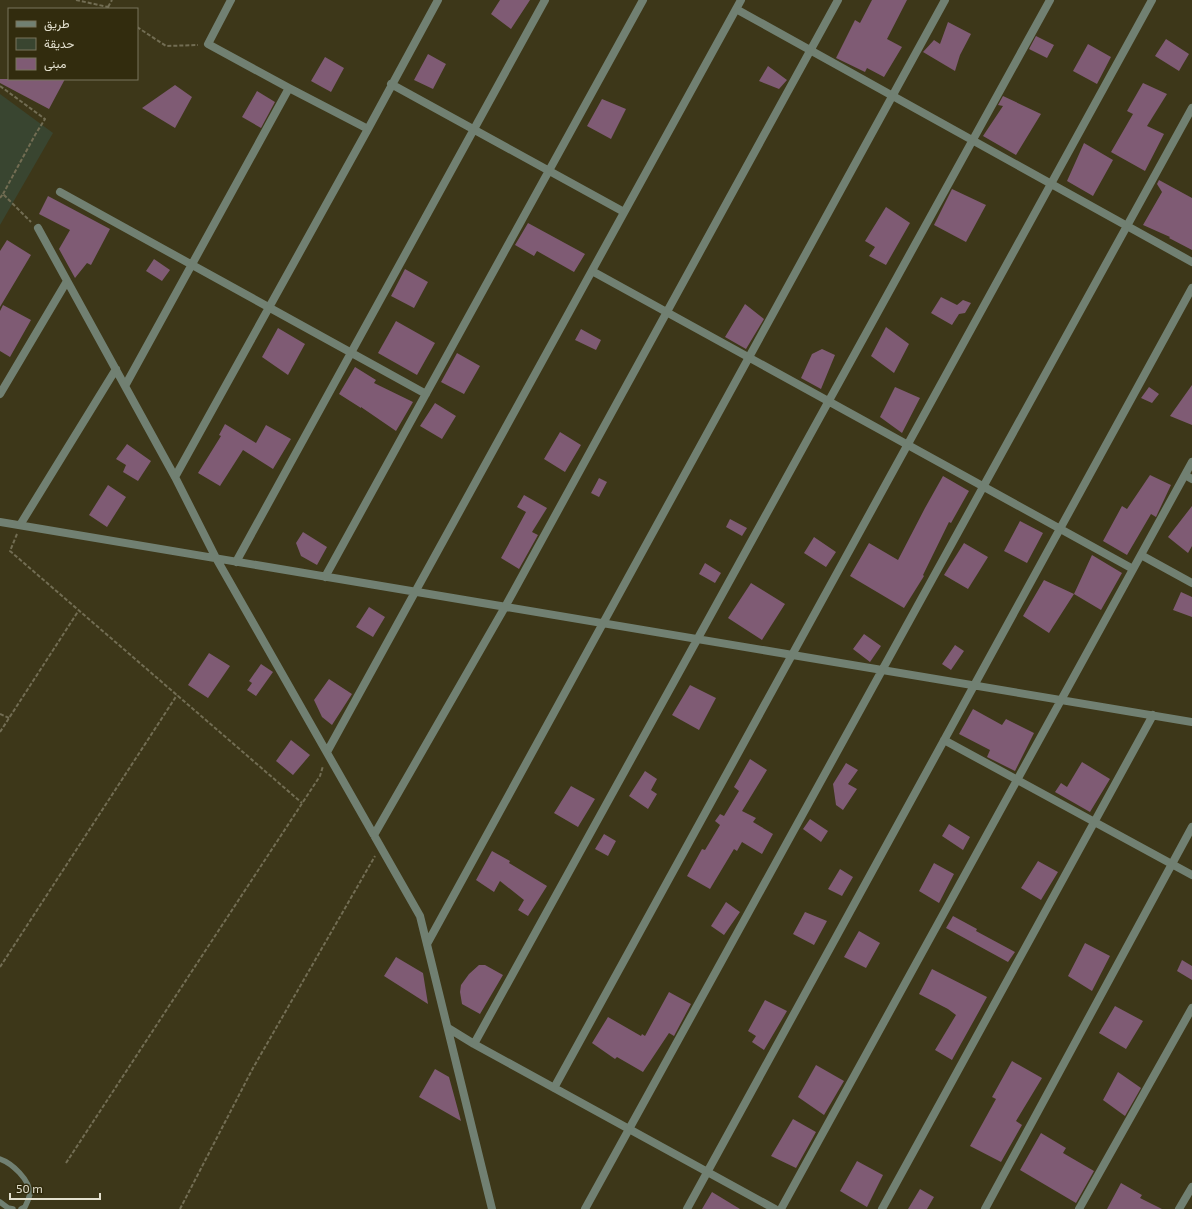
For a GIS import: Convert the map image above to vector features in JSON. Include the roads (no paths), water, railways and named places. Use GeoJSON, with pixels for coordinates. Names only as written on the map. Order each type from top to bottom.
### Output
{"type":"FeatureCollection","features":[{"type":"Feature","properties":{"kind":"street"},"geometry":{"type":"LineString","coordinates":[[231,0],[208,44],[368,129]]}},
{"type":"Feature","properties":{"kind":"street"},"geometry":{"type":"LineString","coordinates":[[175,477],[438,0]]}},
{"type":"Feature","properties":{"kind":"street"},"geometry":{"type":"LineString","coordinates":[[236,562],[545,0]]}},
{"type":"Feature","properties":{"kind":"street"},"geometry":{"type":"LineString","coordinates":[[325,577],[643,0]]}},
{"type":"Feature","properties":{"kind":"street"},"geometry":{"type":"LineString","coordinates":[[327,752],[741,0]]}},
{"type":"Feature","properties":{"kind":"street"},"geometry":{"type":"LineString","coordinates":[[374,835],[505,607],[838,0]]}},
{"type":"Feature","properties":{"kind":"street"},"geometry":{"type":"LineString","coordinates":[[427,944],[946,0]]}},
{"type":"Feature","properties":{"kind":"street"},"geometry":{"type":"LineString","coordinates":[[474,1044],[1050,0]]}},
{"type":"Feature","properties":{"kind":"street"},"geometry":{"type":"LineString","coordinates":[[554,1088],[1152,0]]}},
{"type":"Feature","properties":{"kind":"street"},"geometry":{"type":"LineString","coordinates":[[736,9],[1192,262]]}},
{"type":"Feature","properties":{"kind":"street"},"geometry":{"type":"LineString","coordinates":[[391,84],[624,212]]}},
{"type":"Feature","properties":{"kind":"street"},"geometry":{"type":"LineString","coordinates":[[125,386],[289,88]]}},
{"type":"Feature","properties":{"kind":"street"},"geometry":{"type":"LineString","coordinates":[[585,1209],[1192,108]]}},
{"type":"Feature","properties":{"kind":"street"},"geometry":{"type":"LineString","coordinates":[[60,192],[426,394]]}},
{"type":"Feature","properties":{"kind":"street"},"geometry":{"type":"LineString","coordinates":[[38,228],[175,477],[216,558],[420,916],[492,1209]]}},
{"type":"Feature","properties":{"kind":"street"},"geometry":{"type":"LineString","coordinates":[[592,271],[1133,569]]}},
{"type":"Feature","properties":{"kind":"street"},"geometry":{"type":"LineString","coordinates":[[0,394],[67,281]]}},
{"type":"Feature","properties":{"kind":"street"},"geometry":{"type":"LineString","coordinates":[[687,1209],[1192,288]]}},
{"type":"Feature","properties":{"kind":"street"},"geometry":{"type":"LineString","coordinates":[[20,525],[116,369]]}},
{"type":"Feature","properties":{"kind":"street"},"geometry":{"type":"LineString","coordinates":[[781,1209],[1133,569],[1188,477],[1192,462]]}},
{"type":"Feature","properties":{"kind":"street"},"geometry":{"type":"LineString","coordinates":[[0,522],[1192,722]]}},
{"type":"Feature","properties":{"kind":"street"},"geometry":{"type":"LineString","coordinates":[[1141,555],[1192,583]]}},
{"type":"Feature","properties":{"kind":"street"},"geometry":{"type":"LineString","coordinates":[[882,1209],[1153,715]]}},
{"type":"Feature","properties":{"kind":"street"},"geometry":{"type":"LineString","coordinates":[[944,740],[1192,875]]}},
{"type":"Feature","properties":{"kind":"street"},"geometry":{"type":"LineString","coordinates":[[985,1209],[1192,827]]}},
{"type":"Feature","properties":{"kind":"street"},"geometry":{"type":"LineString","coordinates":[[1079,1209],[1192,1008]]}},
{"type":"Feature","properties":{"kind":"street"},"geometry":{"type":"LineString","coordinates":[[448,1028],[474,1044],[775,1209]]}},
{"type":"Feature","properties":{"kind":"street"},"geometry":{"type":"LineString","coordinates":[[1180,1209],[1192,1187]]}},
{"type":"Feature","properties":{"kind":"lane"},"geometry":{"type":"LineString","coordinates":[[0,1159],[13,1166],[25,1180],[30,1194],[26,1207],[21,1209]]}},
{"type":"Feature","properties":{"kind":"lane"},"geometry":{"type":"LineString","coordinates":[[0,1202],[8,1208],[13,1209]]}}]}
